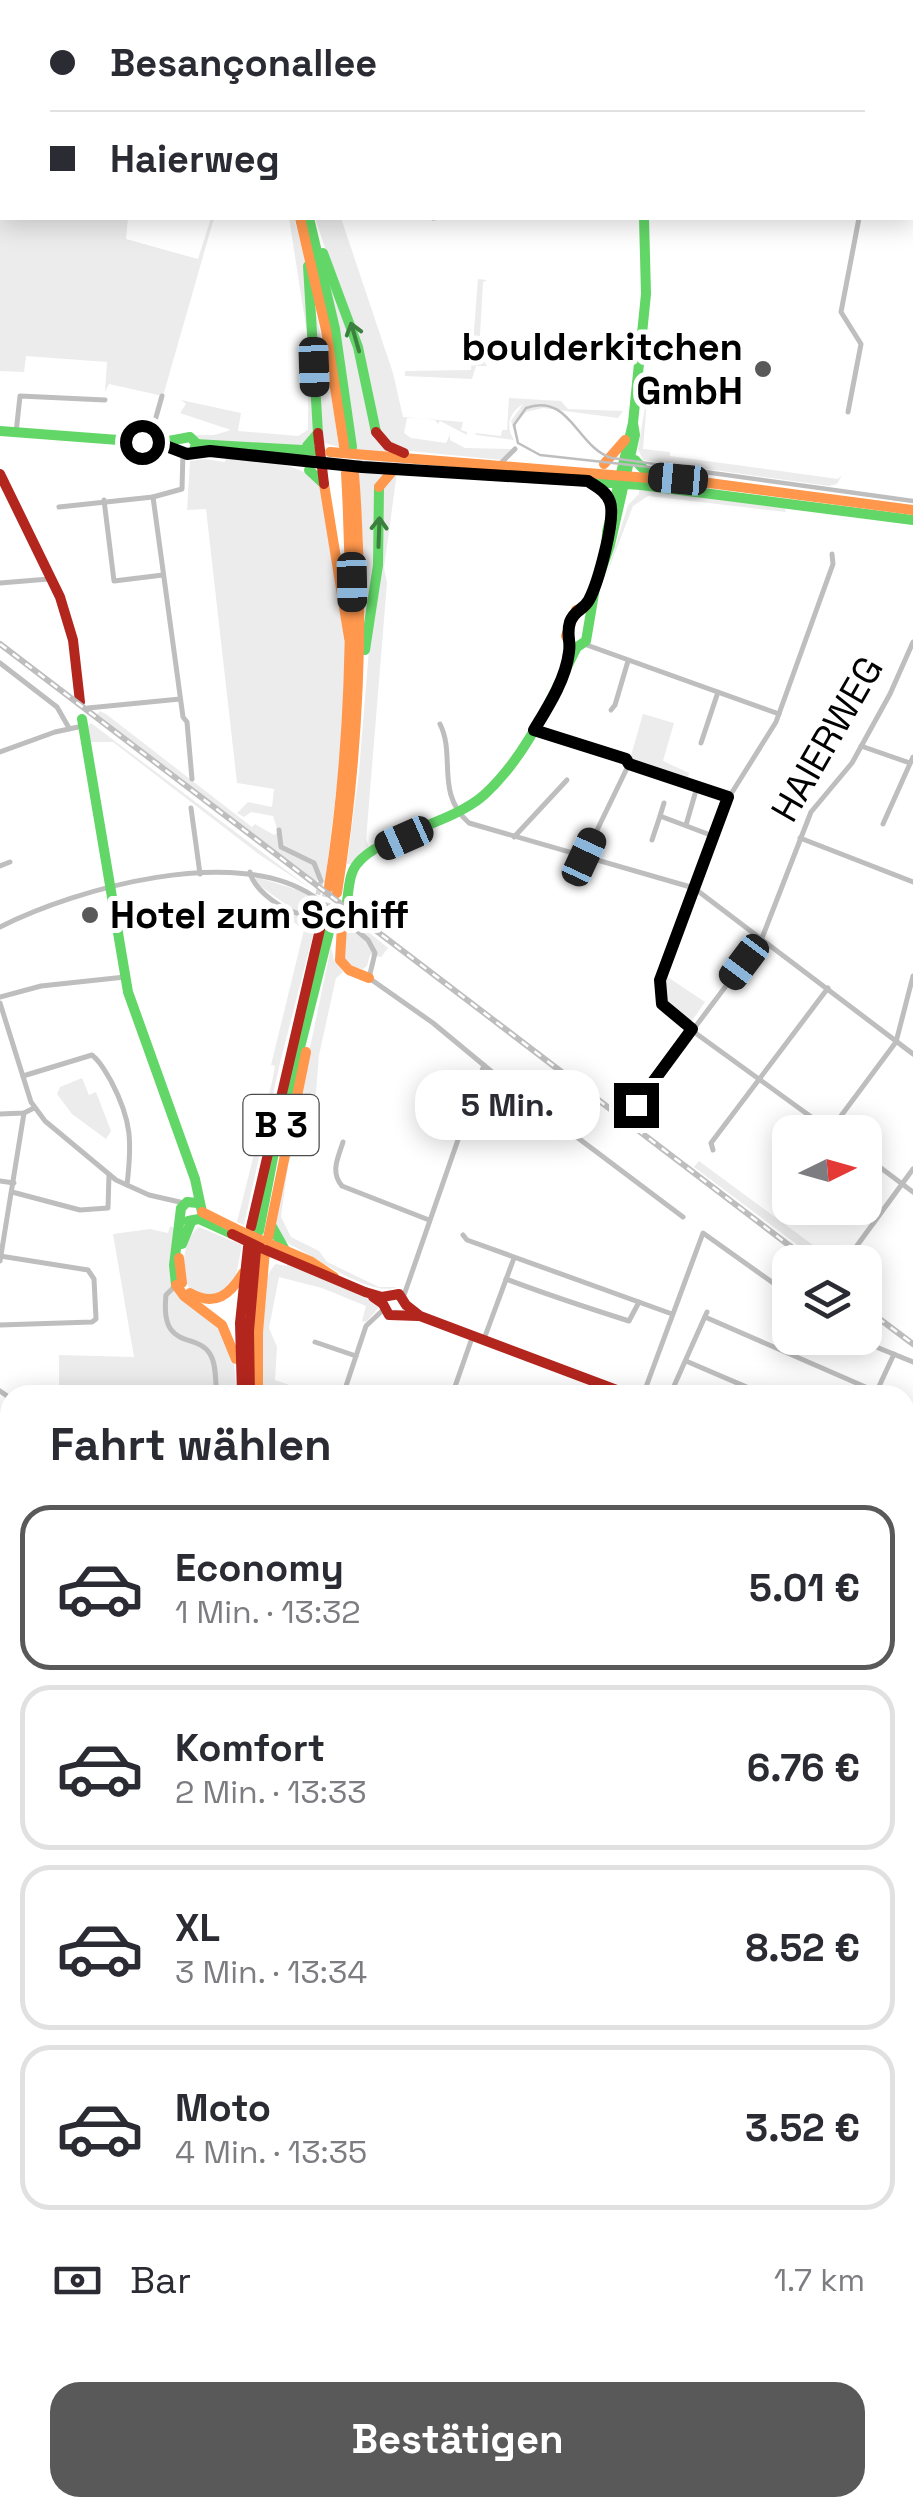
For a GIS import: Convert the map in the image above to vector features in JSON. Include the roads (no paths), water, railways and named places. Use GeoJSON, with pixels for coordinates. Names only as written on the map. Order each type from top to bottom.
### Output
{"type":"FeatureCollection","features":[{"type":"Feature","properties":{"kind":"main road"},"geometry":{"type":"LineString","coordinates":[[301,220],[350,319],[376,432],[373,460],[380,487],[374,599],[360,666]]}},
{"type":"Feature","properties":{"kind":"main road"},"geometry":{"type":"LineString","coordinates":[[309,220],[318,432],[325,457],[324,484],[345,626],[352,648]]}},
{"type":"Feature","properties":{"kind":"main road"},"geometry":{"type":"LineString","coordinates":[[373,460],[395,468],[590,476],[604,464],[633,424],[645,314],[644,220]]}},
{"type":"Feature","properties":{"kind":"main road"},"geometry":{"type":"LineString","coordinates":[[312,245],[335,330],[348,446]]}},
{"type":"Feature","properties":{"kind":"main road"},"geometry":{"type":"LineString","coordinates":[[333,891],[351,877],[362,859],[460,813],[507,770],[534,730],[592,619],[587,610],[633,458],[633,424]]}},
{"type":"Feature","properties":{"kind":"main road"},"geometry":{"type":"LineString","coordinates":[[0,431],[304,457],[416,457],[502,463],[913,520]]}},
{"type":"Feature","properties":{"kind":"main road"},"geometry":{"type":"LineString","coordinates":[[304,457],[318,432]]}},
{"type":"Feature","properties":{"kind":"main road"},"geometry":{"type":"LineString","coordinates":[[376,432],[394,450],[416,457]]}},
{"type":"Feature","properties":{"kind":"main road"},"geometry":{"type":"LineString","coordinates":[[627,482],[628,436]]}},
{"type":"Feature","properties":{"kind":"main road"},"geometry":{"type":"LineString","coordinates":[[304,457],[324,484]]}},
{"type":"Feature","properties":{"kind":"main road"},"geometry":{"type":"LineString","coordinates":[[633,458],[651,477]]}},
{"type":"Feature","properties":{"kind":"main road"},"geometry":{"type":"LineString","coordinates":[[380,487],[395,468]]}},
{"type":"Feature","properties":{"kind":"main road"},"geometry":{"type":"LineString","coordinates":[[350,473],[360,560],[360,666],[355,758],[333,891],[347,752],[352,648],[350,473]]}},
{"type":"Feature","properties":{"kind":"main road"},"geometry":{"type":"LineString","coordinates":[[0,474],[52,578],[72,640],[84,705]]}},
{"type":"Feature","properties":{"kind":"main road"},"geometry":{"type":"LineString","coordinates":[[590,476],[616,506]]}},
{"type":"Feature","properties":{"kind":"main road"},"geometry":{"type":"LineString","coordinates":[[627,482],[651,477],[913,510]]}},
{"type":"Feature","properties":{"kind":"main road"},"geometry":{"type":"LineString","coordinates":[[577,645],[566,636],[572,615],[587,610]]}},
{"type":"Feature","properties":{"kind":"main road"},"geometry":{"type":"LineString","coordinates":[[82,722],[124,977],[139,1030],[196,1179],[179,1258],[179,1284],[184,1296],[222,1325],[240,1373]]}},
{"type":"Feature","properties":{"kind":"main road"},"geometry":{"type":"LineString","coordinates":[[332,916],[339,960],[353,973],[370,978]]}},
{"type":"Feature","properties":{"kind":"main road","name":"B 3"},"geometry":{"type":"LineString","coordinates":[[241,1385],[245,1268],[259,1242],[276,1147],[332,916]]}},
{"type":"Feature","properties":{"kind":"main road","name":"B 3"},"geometry":{"type":"LineString","coordinates":[[250,1385],[248,1331],[275,1111],[332,916]]}},
{"type":"Feature","properties":{"kind":"main road"},"geometry":{"type":"LineString","coordinates":[[258,1385],[264,1267],[259,1242],[271,1224],[302,1074],[308,1021]]}},
{"type":"Feature","properties":{"kind":"main road"},"geometry":{"type":"LineString","coordinates":[[191,1211],[420,1316],[602,1385]]}},
{"type":"Feature","properties":{"kind":"main road"},"geometry":{"type":"LineString","coordinates":[[271,1224],[282,1253]]}},
{"type":"Feature","properties":{"kind":"main road"},"geometry":{"type":"LineString","coordinates":[[264,1267],[282,1253]]}},
{"type":"Feature","properties":{"kind":"main road"},"geometry":{"type":"LineString","coordinates":[[179,1284],[200,1299],[216,1301],[234,1289],[245,1268]]}},
{"type":"Feature","properties":{"kind":"street"},"geometry":{"type":"LineString","coordinates":[[848,412],[861,344],[841,312],[859,220]]}},
{"type":"Feature","properties":{"kind":"street"},"geometry":{"type":"LineString","coordinates":[[16,433],[20,396],[105,400]]}},
{"type":"Feature","properties":{"kind":"street"},"geometry":{"type":"LineString","coordinates":[[154,442],[162,396]]}},
{"type":"Feature","properties":{"kind":"street"},"geometry":{"type":"LineString","coordinates":[[59,507],[153,497],[182,489],[187,448]]}},
{"type":"Feature","properties":{"kind":"street"},"geometry":{"type":"LineString","coordinates":[[481,474],[502,463],[515,449]]}},
{"type":"Feature","properties":{"kind":"street"},"geometry":{"type":"LineString","coordinates":[[153,497],[192,779]]}},
{"type":"Feature","properties":{"kind":"street"},"geometry":{"type":"LineString","coordinates":[[104,500],[114,581],[163,575]]}},
{"type":"Feature","properties":{"kind":"street"},"geometry":{"type":"LineString","coordinates":[[807,1115],[735,1060],[723,1056],[662,1004],[660,987],[728,797],[779,714],[833,564],[832,554]]}},
{"type":"Feature","properties":{"kind":"street"},"geometry":{"type":"LineString","coordinates":[[0,583],[52,578]]}},
{"type":"Feature","properties":{"kind":"street","name":"HAIERWEG"},"geometry":{"type":"LineString","coordinates":[[629,1114],[762,938],[811,812],[852,763],[913,642]]}},
{"type":"Feature","properties":{"kind":"street"},"geometry":{"type":"LineString","coordinates":[[577,645],[779,714]]}},
{"type":"Feature","properties":{"kind":"street"},"geometry":{"type":"LineString","coordinates":[[610,710],[615,705],[628,660]]}},
{"type":"Feature","properties":{"kind":"street"},"geometry":{"type":"LineString","coordinates":[[0,663],[57,706],[69,728]]}},
{"type":"Feature","properties":{"kind":"street"},"geometry":{"type":"LineString","coordinates":[[701,743],[718,692]]}},
{"type":"Feature","properties":{"kind":"street"},"geometry":{"type":"LineString","coordinates":[[84,705],[180,699]]}},
{"type":"Feature","properties":{"kind":"street"},"geometry":{"type":"LineString","coordinates":[[0,752],[82,722]]}},
{"type":"Feature","properties":{"kind":"street"},"geometry":{"type":"LineString","coordinates":[[440,724],[444,732],[447,784],[469,823],[694,888],[913,1054]]}},
{"type":"Feature","properties":{"kind":"street"},"geometry":{"type":"LineString","coordinates":[[534,730],[728,797]]}},
{"type":"Feature","properties":{"kind":"street"},"geometry":{"type":"LineString","coordinates":[[862,746],[912,761],[883,824]]}},
{"type":"Feature","properties":{"kind":"street"},"geometry":{"type":"LineString","coordinates":[[584,857],[629,764]]}},
{"type":"Feature","properties":{"kind":"street"},"geometry":{"type":"LineString","coordinates":[[514,837],[566,780]]}},
{"type":"Feature","properties":{"kind":"street"},"geometry":{"type":"LineString","coordinates":[[686,826],[696,794]]}},
{"type":"Feature","properties":{"kind":"street"},"geometry":{"type":"LineString","coordinates":[[652,840],[664,803]]}},
{"type":"Feature","properties":{"kind":"street"},"geometry":{"type":"LineString","coordinates":[[191,808],[200,874]]}},
{"type":"Feature","properties":{"kind":"street"},"geometry":{"type":"LineString","coordinates":[[660,816],[712,836]]}},
{"type":"Feature","properties":{"kind":"street"},"geometry":{"type":"LineString","coordinates":[[279,830],[282,846],[314,863],[333,891]]}},
{"type":"Feature","properties":{"kind":"street"},"geometry":{"type":"LineString","coordinates":[[800,838],[913,882]]}},
{"type":"Feature","properties":{"kind":"street"},"geometry":{"type":"LineString","coordinates":[[0,866],[10,862]]}},
{"type":"Feature","properties":{"kind":"street"},"geometry":{"type":"LineString","coordinates":[[0,927],[109,886],[250,872],[285,881],[312,896],[332,916],[368,940],[375,953],[370,978],[683,1217]]}},
{"type":"Feature","properties":{"kind":"street"},"geometry":{"type":"LineString","coordinates":[[250,872],[256,886],[294,914],[332,916]]}},
{"type":"Feature","properties":{"kind":"street"},"geometry":{"type":"LineString","coordinates":[[842,1115],[896,1042],[910,1002],[913,976]]}},
{"type":"Feature","properties":{"kind":"street"},"geometry":{"type":"LineString","coordinates":[[124,977],[41,986],[0,1000],[34,1108],[45,1122],[108,1176],[191,1211]]}},
{"type":"Feature","properties":{"kind":"street"},"geometry":{"type":"LineString","coordinates":[[713,1150],[711,1143],[828,988]]}},
{"type":"Feature","properties":{"kind":"street"},"geometry":{"type":"LineString","coordinates":[[23,1076],[92,1055],[99,1060],[129,1124],[132,1145],[127,1186]]}},
{"type":"Feature","properties":{"kind":"street"},"geometry":{"type":"LineString","coordinates":[[346,1385],[366,1326],[394,1304],[406,1284],[485,1064]]}},
{"type":"Feature","properties":{"kind":"street"},"geometry":{"type":"LineString","coordinates":[[0,1114],[24,1114],[34,1108]]}},
{"type":"Feature","properties":{"kind":"street"},"geometry":{"type":"LineString","coordinates":[[0,1324],[96,1319],[94,1280],[88,1270],[0,1258],[24,1114]]}},
{"type":"Feature","properties":{"kind":"street"},"geometry":{"type":"LineString","coordinates":[[343,1142],[334,1169],[342,1186],[430,1220]]}},
{"type":"Feature","properties":{"kind":"street"},"geometry":{"type":"LineString","coordinates":[[882,1168],[913,1192]]}},
{"type":"Feature","properties":{"kind":"street"},"geometry":{"type":"LineString","coordinates":[[857,1245],[913,1169]]}},
{"type":"Feature","properties":{"kind":"street"},"geometry":{"type":"LineString","coordinates":[[12,1192],[80,1210],[108,1208],[108,1176]]}},
{"type":"Feature","properties":{"kind":"street"},"geometry":{"type":"LineString","coordinates":[[0,1181],[14,1182]]}},
{"type":"Feature","properties":{"kind":"street"},"geometry":{"type":"LineString","coordinates":[[646,1385],[703,1234],[772,1282]]}},
{"type":"Feature","properties":{"kind":"street"},"geometry":{"type":"LineString","coordinates":[[462,1235],[514,1258],[672,1314]]}},
{"type":"Feature","properties":{"kind":"street"},"geometry":{"type":"LineString","coordinates":[[457,1385],[514,1258]]}},
{"type":"Feature","properties":{"kind":"street"},"geometry":{"type":"LineString","coordinates":[[506,1279],[582,1308],[630,1320],[639,1301]]}},
{"type":"Feature","properties":{"kind":"street"},"geometry":{"type":"LineString","coordinates":[[179,1284],[166,1295],[168,1324],[177,1336],[208,1352],[215,1385]]}},
{"type":"Feature","properties":{"kind":"street"},"geometry":{"type":"LineString","coordinates":[[675,1385],[706,1314],[859,1385]]}},
{"type":"Feature","properties":{"kind":"street"},"geometry":{"type":"LineString","coordinates":[[315,1342],[356,1356]]}},
{"type":"Feature","properties":{"kind":"street"},"geometry":{"type":"LineString","coordinates":[[882,1349],[913,1362]]}},
{"type":"Feature","properties":{"kind":"street"},"geometry":{"type":"LineString","coordinates":[[880,1385],[894,1354]]}},
{"type":"Feature","properties":{"kind":"street"},"geometry":{"type":"LineString","coordinates":[[686,1360],[742,1385]]}},
{"type":"Feature","properties":{"kind":"tunnel"},"geometry":{"type":"LineString","coordinates":[[316,902],[321,881]]}},
{"type":"Feature","properties":{"kind":"tunnel"},"geometry":{"type":"LineString","coordinates":[[324,912],[329,887]]}},
{"type":"Feature","properties":{"kind":"tunnel"},"geometry":{"type":"LineString","coordinates":[[342,925],[347,901]]}},
{"type":"Feature","properties":{"kind":"tram line"},"geometry":{"type":"LineString","coordinates":[[913,500],[612,458],[590,444],[563,414],[541,405],[526,408],[514,425],[518,443],[540,455],[913,502]]}},
{"type":"Feature","properties":{"kind":"railway"},"geometry":{"type":"LineString","coordinates":[[0,644],[789,1245]]}},
{"type":"Feature","properties":{"kind":"railway"},"geometry":{"type":"LineString","coordinates":[[882,1321],[913,1344]]}},
{"type":"Feature","properties":{"kind":"place","name":"boulderkitchen GmbH"},"geometry":{"type":"Point","coordinates":[763,369]}},
{"type":"Feature","properties":{"kind":"place","name":"Hotel zum Schiff"},"geometry":{"type":"Point","coordinates":[90,915]}}]}
